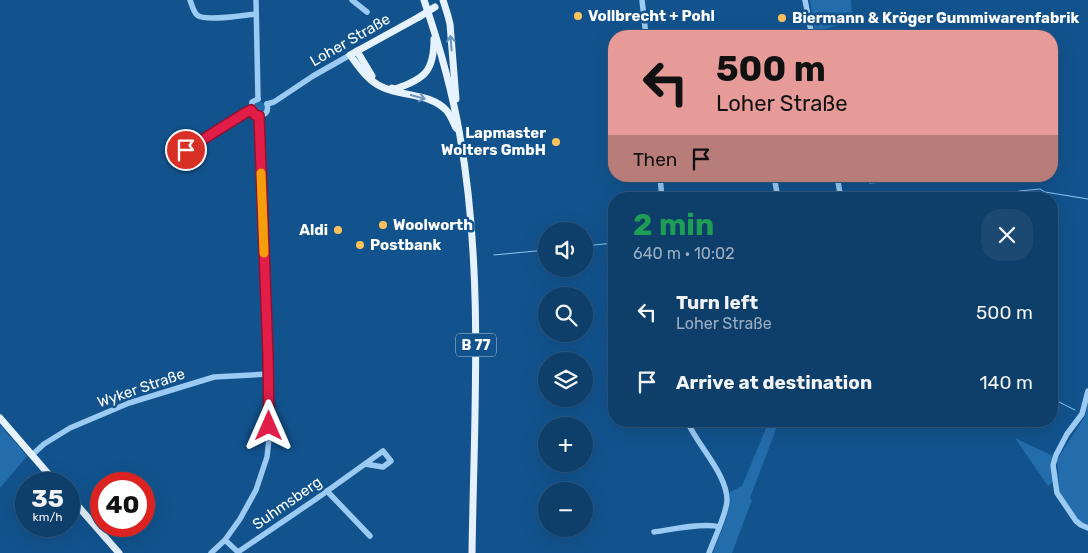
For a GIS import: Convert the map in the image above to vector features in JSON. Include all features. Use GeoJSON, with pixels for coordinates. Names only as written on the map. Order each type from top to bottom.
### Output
{"type":"FeatureCollection","features":[{"type":"Feature","properties":{"kind":"main road","name":"B 77"},"geometry":{"type":"LineString","coordinates":[[424,0],[434,28],[458,127],[471,218],[476,313],[472,553]]}},
{"type":"Feature","properties":{"kind":"main road"},"geometry":{"type":"LineString","coordinates":[[445,1],[450,24],[458,127]]}},
{"type":"Feature","properties":{"kind":"main road","name":"Loher Straße"},"geometry":{"type":"LineString","coordinates":[[350,55],[445,1]]}},
{"type":"Feature","properties":{"kind":"main road"},"geometry":{"type":"LineString","coordinates":[[357,51],[374,78],[384,85],[395,89],[413,83],[430,66],[434,53],[434,28]]}},
{"type":"Feature","properties":{"kind":"main road"},"geometry":{"type":"LineString","coordinates":[[350,55],[372,81],[383,88],[422,97],[438,104],[446,110],[460,137]]}},
{"type":"Feature","properties":{"kind":"main road"},"geometry":{"type":"LineString","coordinates":[[0,418],[47,472]]}},
{"type":"Feature","properties":{"kind":"main road"},"geometry":{"type":"LineString","coordinates":[[80,509],[119,553]]}},
{"type":"Feature","properties":{"kind":"street"},"geometry":{"type":"LineString","coordinates":[[190,0],[197,15],[206,19],[256,14]]}},
{"type":"Feature","properties":{"kind":"street"},"geometry":{"type":"LineString","coordinates":[[256,0],[258,99]]}},
{"type":"Feature","properties":{"kind":"street"},"geometry":{"type":"LineString","coordinates":[[352,0],[367,12]]}},
{"type":"Feature","properties":{"kind":"street"},"geometry":{"type":"LineString","coordinates":[[642,0],[645,30]]}},
{"type":"Feature","properties":{"kind":"street"},"geometry":{"type":"LineString","coordinates":[[805,0],[811,30]]}},
{"type":"Feature","properties":{"kind":"street","name":"Loher Straße"},"geometry":{"type":"LineString","coordinates":[[267,104],[274,102],[313,76],[350,55]]}},
{"type":"Feature","properties":{"kind":"street"},"geometry":{"type":"LineString","coordinates":[[258,99],[263,100],[267,104],[266,113],[259,116],[255,115],[251,110],[252,102],[258,99]]}},
{"type":"Feature","properties":{"kind":"street"},"geometry":{"type":"LineString","coordinates":[[180,153],[251,110]]}},
{"type":"Feature","properties":{"kind":"street"},"geometry":{"type":"LineString","coordinates":[[211,553],[222,542],[248,506],[263,472],[269,439],[269,374],[259,116]]}},
{"type":"Feature","properties":{"kind":"street","name":"Wyker Straße"},"geometry":{"type":"LineString","coordinates":[[32,455],[44,444],[70,428],[129,403],[214,377],[269,374]]}},
{"type":"Feature","properties":{"kind":"street"},"geometry":{"type":"LineString","coordinates":[[1088,391],[1082,414],[1067,434],[1053,465],[1057,493],[1076,521],[1088,528]]}},
{"type":"Feature","properties":{"kind":"street"},"geometry":{"type":"LineString","coordinates":[[691,427],[723,481],[727,493],[726,507],[709,553]]}},
{"type":"Feature","properties":{"kind":"street","name":"Suhmsberg"},"geometry":{"type":"LineString","coordinates":[[222,542],[238,552],[365,464]]}},
{"type":"Feature","properties":{"kind":"street"},"geometry":{"type":"LineString","coordinates":[[327,491],[370,536]]}},
{"type":"Feature","properties":{"kind":"street"},"geometry":{"type":"LineString","coordinates":[[654,532],[713,525],[719,527]]}},
{"type":"Feature","properties":{"kind":"street"},"geometry":{"type":"LineString","coordinates":[[216,553],[222,542]]}},
{"type":"Feature","properties":{"kind":"shaded area"},"geometry":{"type":"Polygon","coordinates":[[[810,0],[851,0],[852,21],[822,30],[815,30],[810,0]]]}},
{"type":"Feature","properties":{"kind":"shaded area"},"geometry":{"type":"Polygon","coordinates":[[[259,101],[265,107],[259,113],[253,107],[259,101]]]}},
{"type":"Feature","properties":{"kind":"shaded area"},"geometry":{"type":"Polygon","coordinates":[[[1088,402],[1088,527],[1081,524],[1060,495],[1057,460],[1085,416],[1088,402]]]}},
{"type":"Feature","properties":{"kind":"shaded area"},"geometry":{"type":"Polygon","coordinates":[[[0,425],[27,456],[0,488],[0,425]]]}},
{"type":"Feature","properties":{"kind":"shaded area"},"geometry":{"type":"Polygon","coordinates":[[[767,427],[777,427],[732,553],[713,553],[727,515],[730,492],[742,486],[767,427]]]}},
{"type":"Feature","properties":{"kind":"shaded area"},"geometry":{"type":"Polygon","coordinates":[[[1015,438],[1053,456],[1050,464],[1053,482],[1048,486],[1015,438]]]}},
{"type":"Feature","properties":{"kind":"waterway"},"geometry":{"type":"LineString","coordinates":[[1019,191],[1040,189],[1045,192]]}},
{"type":"Feature","properties":{"kind":"waterway"},"geometry":{"type":"LineString","coordinates":[[1058,194],[1088,199]]}},
{"type":"Feature","properties":{"kind":"waterway"},"geometry":{"type":"LineString","coordinates":[[593,245],[608,244]]}},
{"type":"Feature","properties":{"kind":"waterway"},"geometry":{"type":"LineString","coordinates":[[494,255],[538,251]]}},
{"type":"Feature","properties":{"kind":"waterway"},"geometry":{"type":"LineString","coordinates":[[1058,402],[1075,410]]}},
{"type":"Feature","properties":{"kind":"slow traffic"},"geometry":{"type":"LineString","coordinates":[[261,173],[264,253]]}},
{"type":"Feature","properties":{"kind":"place","name":"Vollbrecht + Pohl"},"geometry":{"type":"Point","coordinates":[578,16]}},
{"type":"Feature","properties":{"kind":"place","name":"Biermann & Kröger Gummiwarenfabrik"},"geometry":{"type":"Point","coordinates":[782,18]}},
{"type":"Feature","properties":{"kind":"place","name":"Lapmaster Wolters GmbH"},"geometry":{"type":"Point","coordinates":[556,142]}},
{"type":"Feature","properties":{"kind":"place","name":"Woolworth"},"geometry":{"type":"Point","coordinates":[383,225]}},
{"type":"Feature","properties":{"kind":"place","name":"Aldi"},"geometry":{"type":"Point","coordinates":[338,230]}},
{"type":"Feature","properties":{"kind":"place","name":"Postbank"},"geometry":{"type":"Point","coordinates":[360,245]}},
{"type":"Feature","properties":{"kind":"route"},"geometry":{"type":"LineString","coordinates":[[186,150],[251,110],[255,115],[259,116],[269,426]]}}]}
